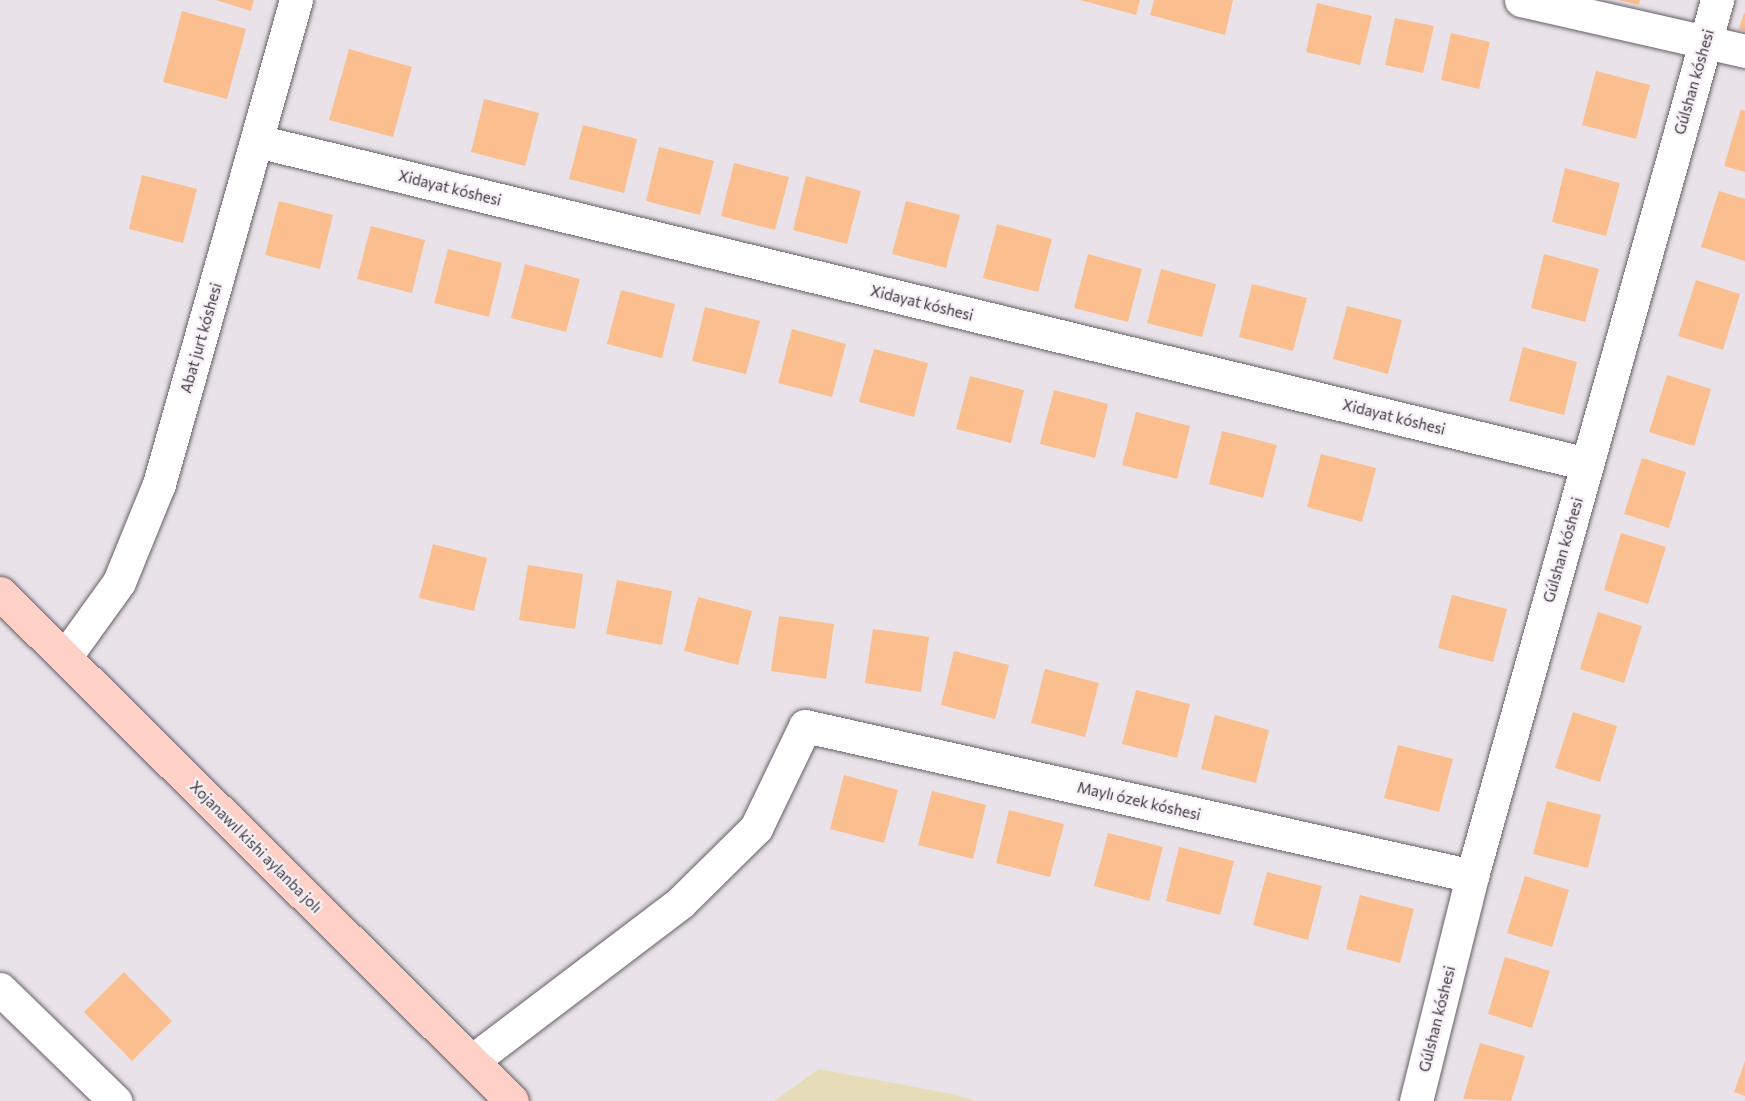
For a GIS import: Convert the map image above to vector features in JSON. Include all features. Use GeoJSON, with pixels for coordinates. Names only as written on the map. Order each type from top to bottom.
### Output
{"type":"FeatureCollection","features":[{"type":"Feature","properties":{"kind":"main road","name":"Xojanawıl kishi aylanba jolı"},"geometry":{"type":"LineString","coordinates":[[0,593],[512,1101]]}},
{"type":"Feature","properties":{"kind":"street","name":"Abat jurt kóshesi"},"geometry":{"type":"LineString","coordinates":[[65,657],[119,582],[159,484],[296,0]]}},
{"type":"Feature","properties":{"kind":"street"},"geometry":{"type":"LineString","coordinates":[[1521,0],[1745,51]]}},
{"type":"Feature","properties":{"kind":"street","name":"Gúlshan kóshesi"},"geometry":{"type":"LineString","coordinates":[[1416,1101],[1472,876],[1717,0]]}},
{"type":"Feature","properties":{"kind":"street","name":"Xidayat kóshesi"},"geometry":{"type":"LineString","coordinates":[[256,141],[1587,464]]}},
{"type":"Feature","properties":{"kind":"street","name":"Maylı ózek kóshesi"},"geometry":{"type":"LineString","coordinates":[[472,1061],[680,903],[756,828],[805,726],[1472,876]]}},
{"type":"Feature","properties":{"kind":"street"},"geometry":{"type":"LineString","coordinates":[[0,989],[115,1101]]}},
{"type":"Feature","properties":{"kind":"sand"},"geometry":{"type":"Polygon","coordinates":[[[819,1069],[952,1094],[976,1101],[774,1101],[819,1069]]]}},
{"type":"Feature","properties":{"kind":"building"},"geometry":{"type":"Polygon","coordinates":[[[216,0],[254,0],[251,11],[216,0]]]}},
{"type":"Feature","properties":{"kind":"building"},"geometry":{"type":"Polygon","coordinates":[[[1080,0],[1140,0],[1136,15],[1080,0]]]}},
{"type":"Feature","properties":{"kind":"building"},"geometry":{"type":"Polygon","coordinates":[[[1154,0],[1233,0],[1225,35],[1150,15],[1154,0]]]}},
{"type":"Feature","properties":{"kind":"building"},"geometry":{"type":"Polygon","coordinates":[[[1619,0],[1640,0],[1639,5],[1619,0]]]}},
{"type":"Feature","properties":{"kind":"building"},"geometry":{"type":"Polygon","coordinates":[[[1317,3],[1372,16],[1360,65],[1306,52],[1317,3]]]}},
{"type":"Feature","properties":{"kind":"building"},"geometry":{"type":"Polygon","coordinates":[[[182,11],[246,29],[227,99],[163,82],[182,11]]]}},
{"type":"Feature","properties":{"kind":"building"},"geometry":{"type":"Polygon","coordinates":[[[1745,13],[1745,31],[1739,29],[1745,13]]]}},
{"type":"Feature","properties":{"kind":"building"},"geometry":{"type":"Polygon","coordinates":[[[1395,18],[1434,26],[1423,73],[1385,65],[1395,18]]]}},
{"type":"Feature","properties":{"kind":"building"},"geometry":{"type":"Polygon","coordinates":[[[1451,33],[1490,42],[1479,89],[1441,80],[1451,33]]]}},
{"type":"Feature","properties":{"kind":"building"},"geometry":{"type":"Polygon","coordinates":[[[349,49],[412,67],[393,137],[329,120],[349,49]]]}},
{"type":"Feature","properties":{"kind":"building"},"geometry":{"type":"Polygon","coordinates":[[[1596,71],[1650,85],[1636,139],[1582,125],[1596,71]]]}},
{"type":"Feature","properties":{"kind":"building"},"geometry":{"type":"Polygon","coordinates":[[[484,99],[539,113],[525,166],[471,152],[484,99]]]}},
{"type":"Feature","properties":{"kind":"building"},"geometry":{"type":"Polygon","coordinates":[[[1741,109],[1745,111],[1745,172],[1724,166],[1741,109]]]}},
{"type":"Feature","properties":{"kind":"building"},"geometry":{"type":"Polygon","coordinates":[[[583,125],[637,139],[624,193],[569,179],[583,125]]]}},
{"type":"Feature","properties":{"kind":"building"},"geometry":{"type":"Polygon","coordinates":[[[659,147],[714,161],[700,215],[646,201],[659,147]]]}},
{"type":"Feature","properties":{"kind":"building"},"geometry":{"type":"Polygon","coordinates":[[[734,163],[789,177],[775,230],[721,216],[734,163]]]}},
{"type":"Feature","properties":{"kind":"building"},"geometry":{"type":"Polygon","coordinates":[[[1565,168],[1620,183],[1606,236],[1552,222],[1565,168]]]}},
{"type":"Feature","properties":{"kind":"building"},"geometry":{"type":"Polygon","coordinates":[[[142,175],[197,189],[183,243],[129,229],[142,175]]]}},
{"type":"Feature","properties":{"kind":"building"},"geometry":{"type":"Polygon","coordinates":[[[806,176],[861,191],[847,244],[793,230],[806,176]]]}},
{"type":"Feature","properties":{"kind":"building"},"geometry":{"type":"Polygon","coordinates":[[[1719,191],[1745,199],[1745,261],[1701,247],[1719,191]]]}},
{"type":"Feature","properties":{"kind":"building"},"geometry":{"type":"Polygon","coordinates":[[[279,201],[333,215],[320,269],[265,255],[279,201]]]}},
{"type":"Feature","properties":{"kind":"building"},"geometry":{"type":"Polygon","coordinates":[[[906,201],[960,215],[946,268],[892,254],[906,201]]]}},
{"type":"Feature","properties":{"kind":"building"},"geometry":{"type":"Polygon","coordinates":[[[997,224],[1052,239],[1038,292],[983,278],[997,224]]]}},
{"type":"Feature","properties":{"kind":"building"},"geometry":{"type":"Polygon","coordinates":[[[371,226],[425,240],[412,293],[357,279],[371,226]]]}},
{"type":"Feature","properties":{"kind":"building"},"geometry":{"type":"Polygon","coordinates":[[[448,249],[502,263],[489,317],[434,303],[448,249]]]}},
{"type":"Feature","properties":{"kind":"building"},"geometry":{"type":"Polygon","coordinates":[[[1088,254],[1142,269],[1128,322],[1074,308],[1088,254]]]}},
{"type":"Feature","properties":{"kind":"building"},"geometry":{"type":"Polygon","coordinates":[[[1544,254],[1599,269],[1585,322],[1531,308],[1544,254]]]}},
{"type":"Feature","properties":{"kind":"building"},"geometry":{"type":"Polygon","coordinates":[[[525,264],[580,279],[566,332],[511,318],[525,264]]]}},
{"type":"Feature","properties":{"kind":"building"},"geometry":{"type":"Polygon","coordinates":[[[1161,269],[1216,284],[1202,337],[1147,323],[1161,269]]]}},
{"type":"Feature","properties":{"kind":"building"},"geometry":{"type":"Polygon","coordinates":[[[1696,280],[1740,294],[1723,350],[1678,336],[1696,280]]]}},
{"type":"Feature","properties":{"kind":"building"},"geometry":{"type":"Polygon","coordinates":[[[1252,284],[1307,298],[1293,351],[1239,337],[1252,284]]]}},
{"type":"Feature","properties":{"kind":"building"},"geometry":{"type":"Polygon","coordinates":[[[621,290],[675,304],[662,358],[607,344],[621,290]]]}},
{"type":"Feature","properties":{"kind":"building"},"geometry":{"type":"Polygon","coordinates":[[[1347,306],[1402,320],[1388,374],[1333,359],[1347,306]]]}},
{"type":"Feature","properties":{"kind":"building"},"geometry":{"type":"Polygon","coordinates":[[[705,307],[760,321],[746,374],[692,361],[705,307]]]}},
{"type":"Feature","properties":{"kind":"building"},"geometry":{"type":"Polygon","coordinates":[[[792,329],[846,344],[832,397],[778,383],[792,329]]]}},
{"type":"Feature","properties":{"kind":"building"},"geometry":{"type":"Polygon","coordinates":[[[1523,347],[1577,362],[1564,415],[1509,401],[1523,347]]]}},
{"type":"Feature","properties":{"kind":"building"},"geometry":{"type":"Polygon","coordinates":[[[874,349],[928,363],[914,417],[859,402],[874,349]]]}},
{"type":"Feature","properties":{"kind":"building"},"geometry":{"type":"Polygon","coordinates":[[[1667,375],[1711,389],[1694,446],[1649,432],[1667,375]]]}},
{"type":"Feature","properties":{"kind":"building"},"geometry":{"type":"Polygon","coordinates":[[[970,376],[1024,390],[1011,443],[956,429],[970,376]]]}},
{"type":"Feature","properties":{"kind":"building"},"geometry":{"type":"Polygon","coordinates":[[[1054,390],[1108,404],[1095,458],[1040,444],[1054,390]]]}},
{"type":"Feature","properties":{"kind":"building"},"geometry":{"type":"Polygon","coordinates":[[[1136,412],[1190,426],[1177,479],[1122,465],[1136,412]]]}},
{"type":"Feature","properties":{"kind":"building"},"geometry":{"type":"Polygon","coordinates":[[[1222,431],[1277,445],[1263,498],[1209,484],[1222,431]]]}},
{"type":"Feature","properties":{"kind":"building"},"geometry":{"type":"Polygon","coordinates":[[[1321,454],[1376,468],[1362,522],[1307,507],[1321,454]]]}},
{"type":"Feature","properties":{"kind":"building"},"geometry":{"type":"Polygon","coordinates":[[[1642,458],[1686,472],[1669,528],[1624,514],[1642,458]]]}},
{"type":"Feature","properties":{"kind":"building"},"geometry":{"type":"Polygon","coordinates":[[[1621,533],[1666,547],[1648,604],[1604,590],[1621,533]]]}},
{"type":"Feature","properties":{"kind":"building"},"geometry":{"type":"Polygon","coordinates":[[[433,544],[487,558],[474,611],[419,598],[433,544]]]}},
{"type":"Feature","properties":{"kind":"building"},"geometry":{"type":"Polygon","coordinates":[[[528,565],[583,574],[575,629],[519,620],[528,565]]]}},
{"type":"Feature","properties":{"kind":"building"},"geometry":{"type":"Polygon","coordinates":[[[617,580],[672,591],[662,645],[606,634],[617,580]]]}},
{"type":"Feature","properties":{"kind":"building"},"geometry":{"type":"Polygon","coordinates":[[[1452,595],[1507,609],[1493,662],[1438,648],[1452,595]]]}},
{"type":"Feature","properties":{"kind":"building"},"geometry":{"type":"Polygon","coordinates":[[[698,597],[752,611],[738,665],[684,651],[698,597]]]}},
{"type":"Feature","properties":{"kind":"building"},"geometry":{"type":"Polygon","coordinates":[[[1598,612],[1642,626],[1624,683],[1580,669],[1598,612]]]}},
{"type":"Feature","properties":{"kind":"building"},"geometry":{"type":"Polygon","coordinates":[[[779,616],[834,624],[826,679],[771,671],[779,616]]]}},
{"type":"Feature","properties":{"kind":"building"},"geometry":{"type":"Polygon","coordinates":[[[873,629],[929,637],[921,692],[865,683],[873,629]]]}},
{"type":"Feature","properties":{"kind":"building"},"geometry":{"type":"Polygon","coordinates":[[[954,651],[1009,665],[995,719],[941,705],[954,651]]]}},
{"type":"Feature","properties":{"kind":"building"},"geometry":{"type":"Polygon","coordinates":[[[1045,669],[1099,683],[1085,737],[1031,723],[1045,669]]]}},
{"type":"Feature","properties":{"kind":"building"},"geometry":{"type":"Polygon","coordinates":[[[1136,690],[1190,704],[1177,758],[1122,744],[1136,690]]]}},
{"type":"Feature","properties":{"kind":"building"},"geometry":{"type":"Polygon","coordinates":[[[1573,712],[1617,726],[1600,782],[1555,768],[1573,712]]]}},
{"type":"Feature","properties":{"kind":"building"},"geometry":{"type":"Polygon","coordinates":[[[1215,715],[1269,730],[1256,783],[1201,769],[1215,715]]]}},
{"type":"Feature","properties":{"kind":"building"},"geometry":{"type":"Polygon","coordinates":[[[1398,745],[1453,759],[1439,812],[1384,798],[1398,745]]]}},
{"type":"Feature","properties":{"kind":"building"},"geometry":{"type":"Polygon","coordinates":[[[844,775],[898,790],[884,843],[830,829],[844,775]]]}},
{"type":"Feature","properties":{"kind":"building"},"geometry":{"type":"Polygon","coordinates":[[[932,791],[986,805],[973,859],[918,845],[932,791]]]}},
{"type":"Feature","properties":{"kind":"building"},"geometry":{"type":"Polygon","coordinates":[[[1547,801],[1601,815],[1588,868],[1533,854],[1547,801]]]}},
{"type":"Feature","properties":{"kind":"building"},"geometry":{"type":"Polygon","coordinates":[[[1009,810],[1064,824],[1050,877],[996,863],[1009,810]]]}},
{"type":"Feature","properties":{"kind":"building"},"geometry":{"type":"Polygon","coordinates":[[[1108,833],[1163,847],[1149,901],[1094,886],[1108,833]]]}},
{"type":"Feature","properties":{"kind":"building"},"geometry":{"type":"Polygon","coordinates":[[[1179,847],[1234,861],[1220,915],[1166,901],[1179,847]]]}},
{"type":"Feature","properties":{"kind":"building"},"geometry":{"type":"Polygon","coordinates":[[[1267,872],[1322,886],[1308,940],[1253,925],[1267,872]]]}},
{"type":"Feature","properties":{"kind":"building"},"geometry":{"type":"Polygon","coordinates":[[[1525,876],[1569,890],[1552,947],[1507,933],[1525,876]]]}},
{"type":"Feature","properties":{"kind":"building"},"geometry":{"type":"Polygon","coordinates":[[[1360,895],[1414,909],[1400,963],[1346,949],[1360,895]]]}},
{"type":"Feature","properties":{"kind":"building"},"geometry":{"type":"Polygon","coordinates":[[[1505,957],[1550,971],[1532,1028],[1488,1014],[1505,957]]]}},
{"type":"Feature","properties":{"kind":"building"},"geometry":{"type":"Polygon","coordinates":[[[124,972],[172,1021],[132,1061],[84,1012],[124,972]]]}},
{"type":"Feature","properties":{"kind":"building"},"geometry":{"type":"Polygon","coordinates":[[[1480,1043],[1525,1056],[1511,1101],[1463,1099],[1480,1043]]]}},
{"type":"Feature","properties":{"kind":"building"},"geometry":{"type":"Polygon","coordinates":[[[1745,1061],[1745,1096],[1734,1092],[1745,1061]]]}}]}
